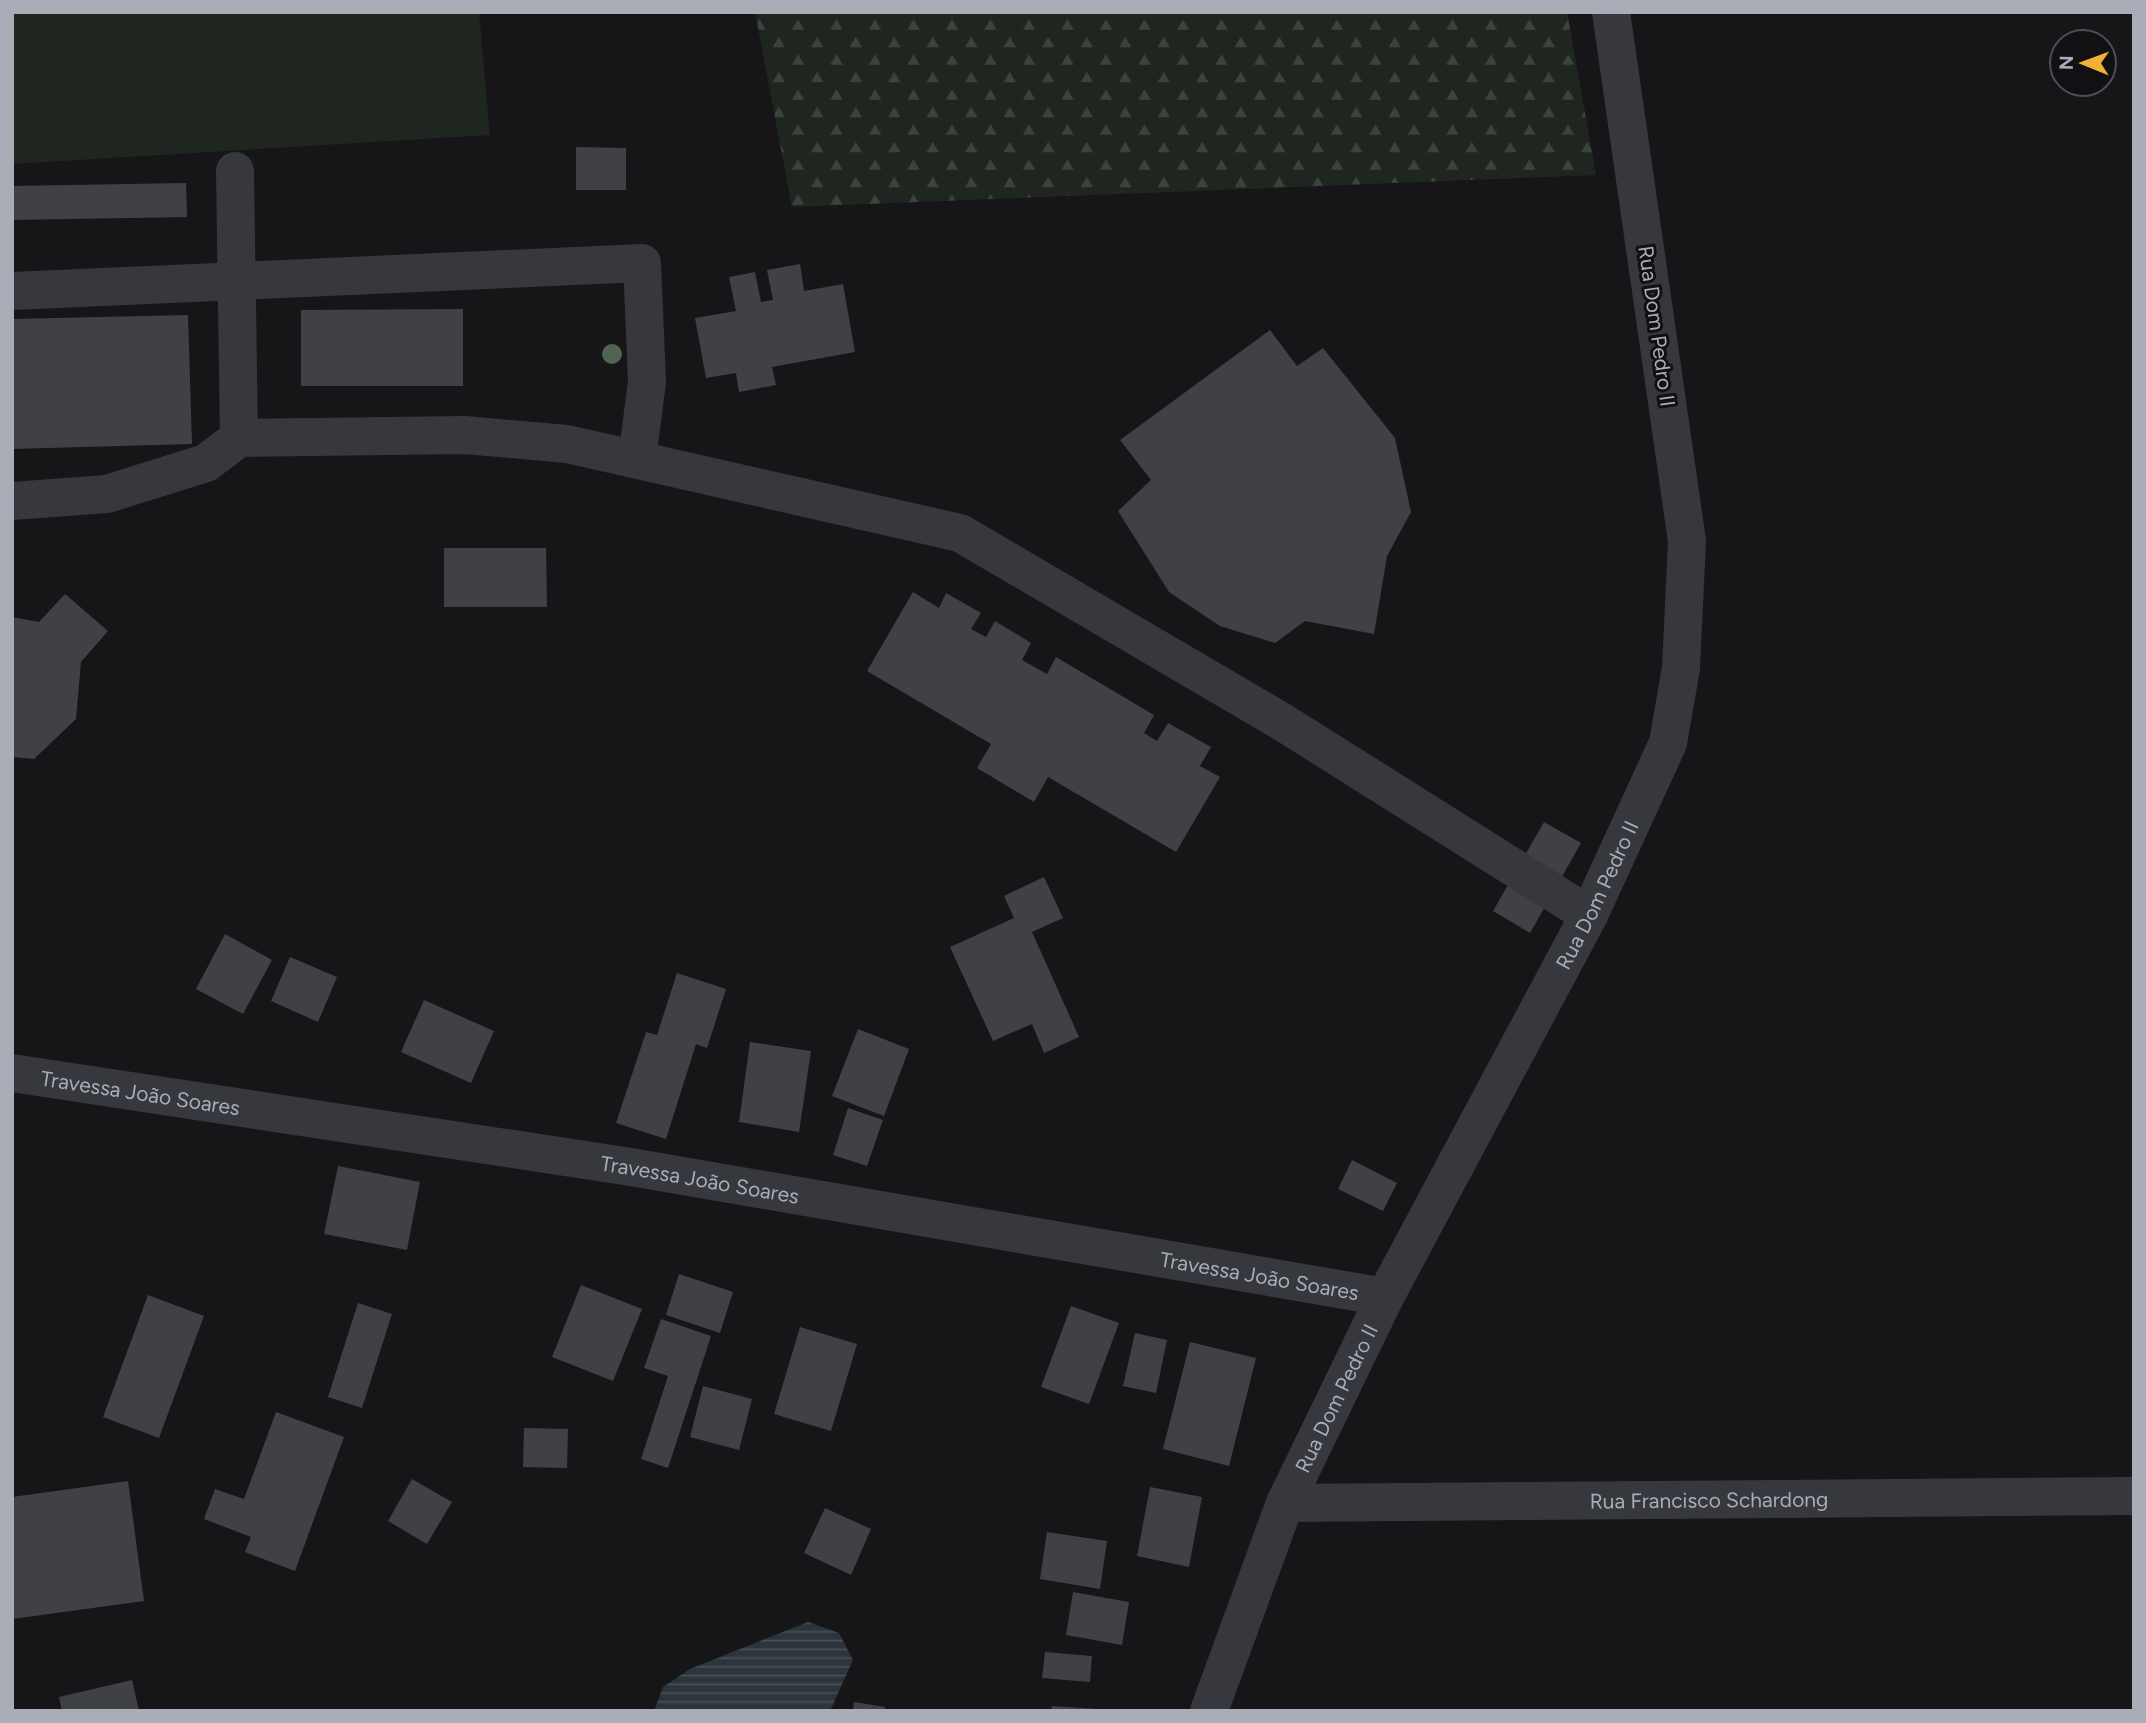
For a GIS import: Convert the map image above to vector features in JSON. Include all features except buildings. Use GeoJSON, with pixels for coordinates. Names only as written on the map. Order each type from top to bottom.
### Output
{"type":"FeatureCollection","features":[{"type":"Feature","properties":{"kind":"street","name":"Rua Dom Pedro II"},"geometry":{"type":"LineString","coordinates":[[1209,1711],[1285,1503],[1385,1297],[1589,915],[1668,743],[1681,668],[1687,541],[1612,12]]}},
{"type":"Feature","properties":{"kind":"street"},"geometry":{"type":"LineString","coordinates":[[235,171],[239,438]]}},
{"type":"Feature","properties":{"kind":"street"},"geometry":{"type":"LineString","coordinates":[[12,291],[642,263],[647,382],[637,459]]}},
{"type":"Feature","properties":{"kind":"street"},"geometry":{"type":"LineString","coordinates":[[12,500],[107,494],[206,463],[239,438],[465,435],[567,444],[960,533],[1284,723],[1589,915]]}},
{"type":"Feature","properties":{"kind":"street","name":"Travessa João Soares"},"geometry":{"type":"LineString","coordinates":[[12,1073],[631,1167],[1385,1297]]}},
{"type":"Feature","properties":{"kind":"street","name":"Rua Francisco Schardong"},"geometry":{"type":"LineString","coordinates":[[1285,1503],[2134,1496]]}},
{"type":"Feature","properties":{"kind":"green space"},"geometry":{"type":"Polygon","coordinates":[[[12,12],[479,12],[490,135],[12,164],[12,12]]]}},
{"type":"Feature","properties":{"kind":"green space"},"geometry":{"type":"Polygon","coordinates":[[[755,12],[1567,12],[1596,175],[792,207],[755,12]]]}},
{"type":"Feature","properties":{"kind":"shaded area"},"geometry":{"type":"Polygon","coordinates":[[[808,1622],[839,1633],[853,1660],[830,1711],[654,1711],[663,1687],[690,1669],[808,1622]]]}}]}
